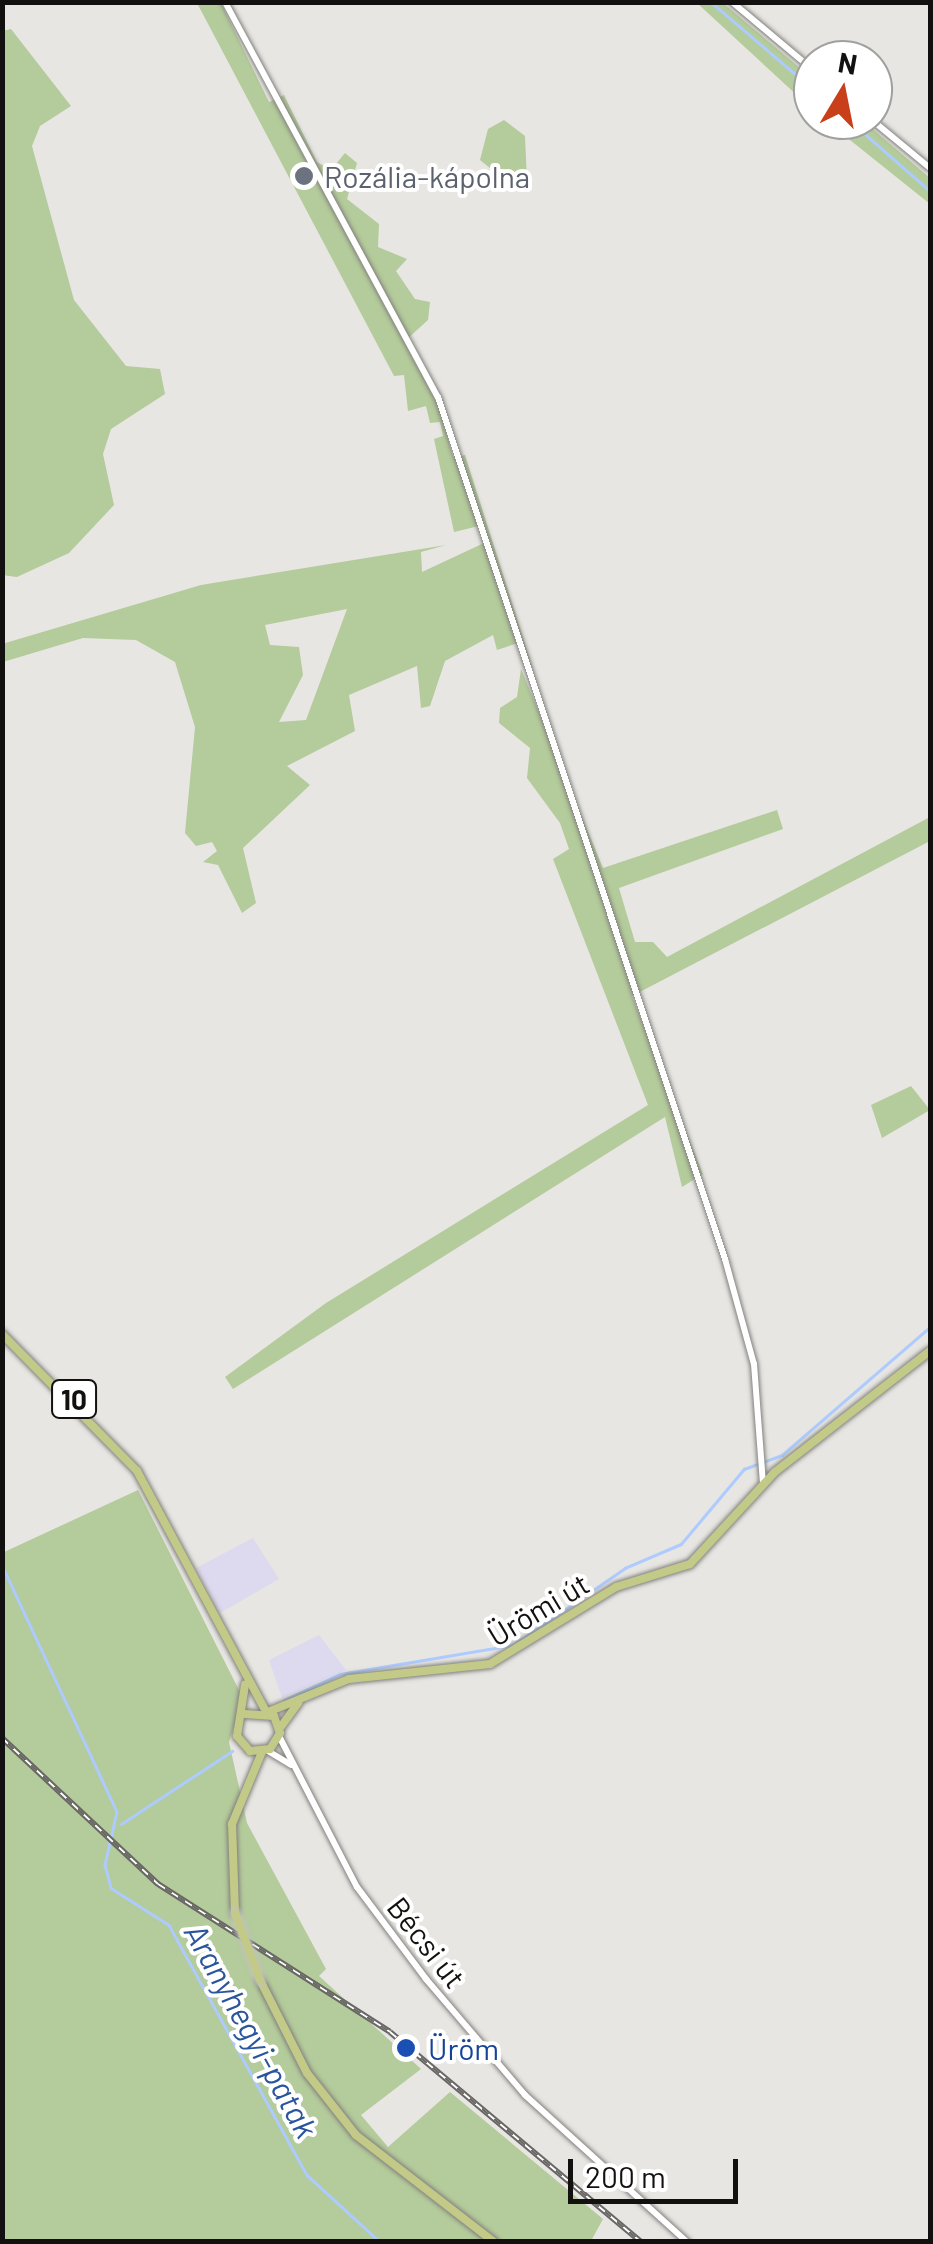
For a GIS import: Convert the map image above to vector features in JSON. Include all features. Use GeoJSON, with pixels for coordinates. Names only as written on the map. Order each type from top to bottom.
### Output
{"type":"FeatureCollection","features":[{"type":"Feature","properties":{"kind":"main road","name":"10"},"geometry":{"type":"LineString","coordinates":[[2,1334],[137,1471],[243,1674],[280,1733],[244,1779]]}},
{"type":"Feature","properties":{"kind":"main road","name":"Ürömi út"},"geometry":{"type":"LineString","coordinates":[[266,1711],[349,1679],[498,1661],[616,1587],[690,1564],[764,1484],[930,1351]]}},
{"type":"Feature","properties":{"kind":"main road","name":"10"},"geometry":{"type":"LineString","coordinates":[[243,1674],[245,1714],[237,1729],[244,1748],[244,1779],[227,1858],[235,1913],[260,1980],[307,2073],[356,2135],[494,2242]]}},
{"type":"Feature","properties":{"kind":"main road"},"geometry":{"type":"LineString","coordinates":[[280,1733],[300,1700]]}},
{"type":"Feature","properties":{"kind":"main road"},"geometry":{"type":"LineString","coordinates":[[245,1714],[266,1711]]}},
{"type":"Feature","properties":{"kind":"main road"},"geometry":{"type":"LineString","coordinates":[[244,1748],[264,1751]]}},
{"type":"Feature","properties":{"kind":"street"},"geometry":{"type":"LineString","coordinates":[[225,2],[438,396],[725,1260],[754,1364],[764,1484]]}},
{"type":"Feature","properties":{"kind":"street"},"geometry":{"type":"LineString","coordinates":[[732,2],[793,53]]}},
{"type":"Feature","properties":{"kind":"street"},"geometry":{"type":"LineString","coordinates":[[893,137],[930,168]]}},
{"type":"Feature","properties":{"kind":"street","name":"Bécsi út"},"geometry":{"type":"LineString","coordinates":[[280,1733],[361,1893],[426,1979],[525,2095],[687,2242]]}},
{"type":"Feature","properties":{"kind":"street"},"geometry":{"type":"LineString","coordinates":[[264,1751],[295,1769]]}},
{"type":"Feature","properties":{"kind":"shaded area"},"geometry":{"type":"Polygon","coordinates":[[[253,1538],[279,1579],[220,1613],[196,1568],[253,1538]]]}},
{"type":"Feature","properties":{"kind":"shaded area"},"geometry":{"type":"Polygon","coordinates":[[[319,1635],[346,1670],[282,1698],[269,1660],[319,1635]]]}},
{"type":"Feature","properties":{"kind":"green space"},"geometry":{"type":"Polygon","coordinates":[[[197,3],[221,3],[269,102],[284,95],[317,162],[331,170],[345,153],[357,163],[347,199],[379,224],[378,247],[407,259],[396,271],[415,299],[430,302],[428,320],[407,339],[438,402],[453,457],[465,455],[533,669],[518,643],[497,650],[493,635],[445,661],[430,706],[421,708],[417,666],[349,695],[355,731],[287,766],[310,785],[243,848],[256,903],[242,913],[218,865],[203,862],[217,851],[212,842],[196,846],[185,833],[195,727],[175,662],[136,640],[83,638],[3,662],[2,644],[201,585],[446,545],[421,552],[422,572],[484,543],[479,526],[454,532],[434,439],[443,436],[440,422],[430,423],[426,406],[408,411],[404,375],[394,376],[197,3]],[[347,609],[265,625],[270,645],[299,647],[303,675],[279,722],[306,720],[347,609]]]}},
{"type":"Feature","properties":{"kind":"green space"},"geometry":{"type":"Polygon","coordinates":[[[697,3],[723,3],[793,62],[793,92],[697,3]]]}},
{"type":"Feature","properties":{"kind":"green space"},"geometry":{"type":"Polygon","coordinates":[[[11,29],[71,106],[40,126],[32,146],[74,300],[126,366],[160,369],[165,394],[111,429],[103,454],[114,505],[69,553],[17,577],[2,575],[2,31],[11,29]]]}},
{"type":"Feature","properties":{"kind":"green space"},"geometry":{"type":"Polygon","coordinates":[[[504,120],[525,136],[527,182],[517,190],[480,160],[488,129],[504,120]]]}},
{"type":"Feature","properties":{"kind":"green space"},"geometry":{"type":"Polygon","coordinates":[[[850,140],[885,140],[930,178],[930,204],[850,140]]]}},
{"type":"Feature","properties":{"kind":"green space"},"geometry":{"type":"Polygon","coordinates":[[[521,669],[603,868],[777,810],[783,829],[619,888],[635,942],[653,942],[667,957],[930,817],[930,841],[632,996],[703,1174],[682,1187],[665,1117],[233,1389],[225,1377],[326,1303],[648,1105],[553,859],[569,849],[560,823],[527,778],[530,748],[499,723],[500,708],[517,697],[521,669]]]}},
{"type":"Feature","properties":{"kind":"green space"},"geometry":{"type":"Polygon","coordinates":[[[911,1086],[930,1110],[882,1138],[871,1105],[911,1086]]]}},
{"type":"Feature","properties":{"kind":"green space"},"geometry":{"type":"Polygon","coordinates":[[[138,1490],[243,1698],[229,1742],[247,1823],[326,1969],[319,1976],[421,2069],[361,2115],[388,2147],[450,2092],[603,2219],[591,2241],[3,2241],[2,1553],[138,1490]]]}},
{"type":"Feature","properties":{"kind":"waterway"},"geometry":{"type":"LineString","coordinates":[[711,2],[793,72]]}},
{"type":"Feature","properties":{"kind":"waterway"},"geometry":{"type":"LineString","coordinates":[[872,140],[930,191]]}},
{"type":"Feature","properties":{"kind":"waterway"},"geometry":{"type":"LineString","coordinates":[[284,1700],[340,1674],[513,1645],[625,1568],[681,1544],[744,1469],[782,1455],[930,1327]]}},
{"type":"Feature","properties":{"kind":"waterway","name":"Aranyhegyi-patak"},"geometry":{"type":"LineString","coordinates":[[2,1565],[117,1812],[105,1865],[111,1888],[169,1925],[307,2175],[380,2242]]}},
{"type":"Feature","properties":{"kind":"waterway"},"geometry":{"type":"LineString","coordinates":[[121,1824],[232,1751]]}},
{"type":"Feature","properties":{"kind":"railway"},"geometry":{"type":"LineString","coordinates":[[2,1738],[158,1884],[390,2032],[641,2242]]}},
{"type":"Feature","properties":{"kind":"place","name":"Rozália-kápolna"},"geometry":{"type":"Point","coordinates":[304,176]}},
{"type":"Feature","properties":{"kind":"place","name":"Üröm"},"geometry":{"type":"Point","coordinates":[406,2048]}}]}
